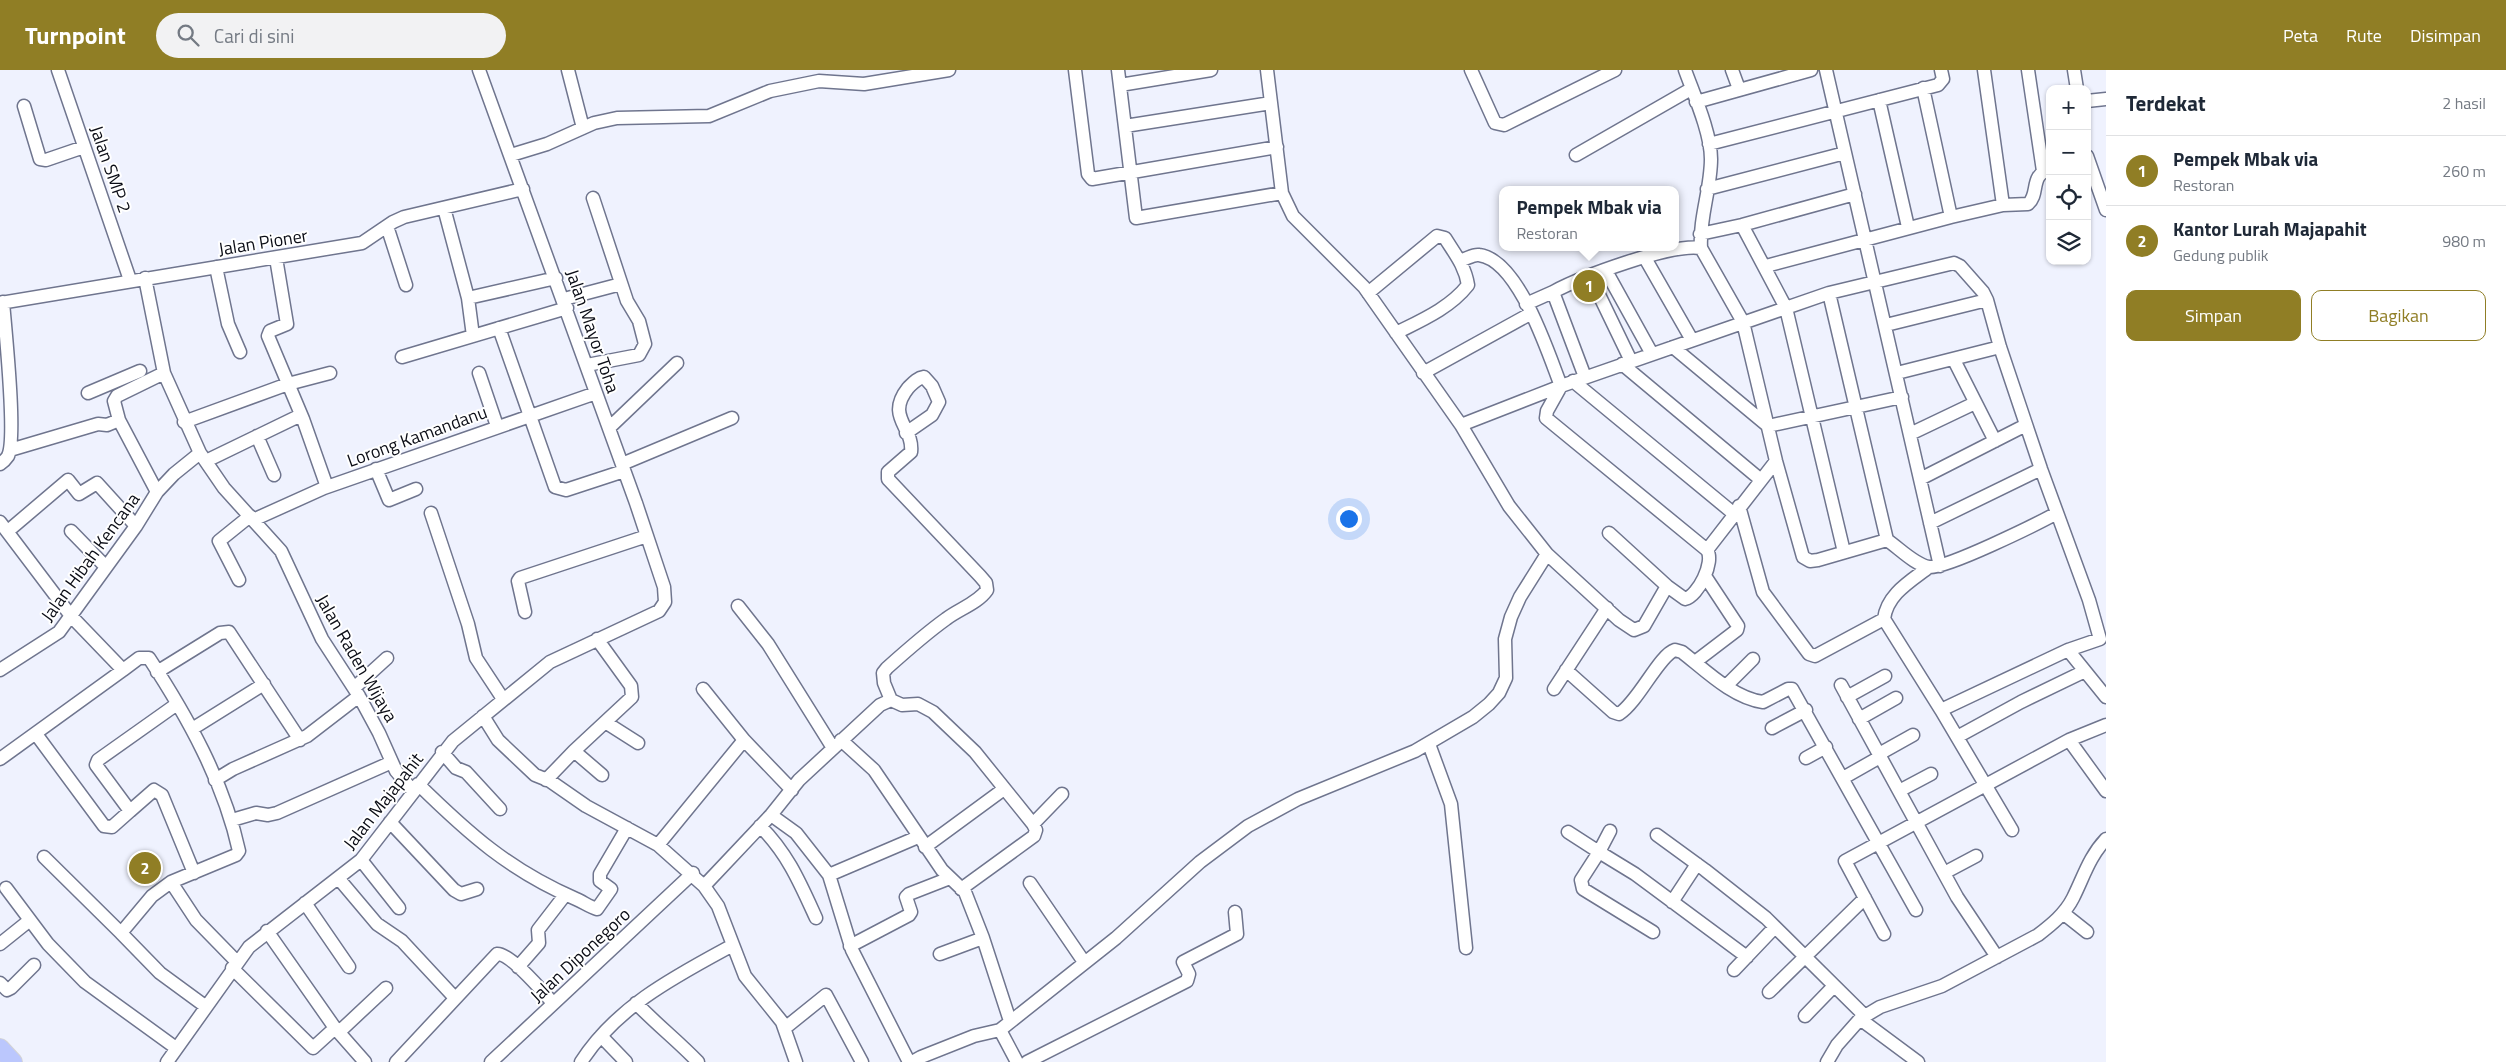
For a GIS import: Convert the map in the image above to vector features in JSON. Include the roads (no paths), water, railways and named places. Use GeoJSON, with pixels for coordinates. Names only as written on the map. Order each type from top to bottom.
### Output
{"type":"FeatureCollection","features":[{"type":"Feature","properties":{"kind":"highway"},"geometry":{"type":"LineString","coordinates":[[0,1048],[13,1062]]}},
{"type":"Feature","properties":{"kind":"street","name":"Jalan SMP 2"},"geometry":{"type":"LineString","coordinates":[[58,70],[130,280]]}},
{"type":"Feature","properties":{"kind":"street","name":"Jalan Mayor Toha"},"geometry":{"type":"LineString","coordinates":[[479,70],[566,304],[647,536],[664,587],[664,606]]}},
{"type":"Feature","properties":{"kind":"street"},"geometry":{"type":"LineString","coordinates":[[568,70],[583,128]]}},
{"type":"Feature","properties":{"kind":"street"},"geometry":{"type":"LineString","coordinates":[[511,155],[547,144],[603,120],[709,116],[770,91],[819,80],[864,84],[949,70]]}},
{"type":"Feature","properties":{"kind":"street"},"geometry":{"type":"LineString","coordinates":[[1075,70],[1089,177],[1099,179],[1276,147]]}},
{"type":"Feature","properties":{"kind":"street"},"geometry":{"type":"LineString","coordinates":[[1118,70],[1130,172],[1136,216],[1138,218],[1282,193]]}},
{"type":"Feature","properties":{"kind":"street"},"geometry":{"type":"LineString","coordinates":[[1120,85],[1211,70]]}},
{"type":"Feature","properties":{"kind":"street"},"geometry":{"type":"LineString","coordinates":[[1267,70],[1282,193],[1293,216],[1368,293],[1461,425],[1509,506],[1548,554],[1606,608],[1634,630],[1639,630],[1644,626],[1666,586]]}},
{"type":"Feature","properties":{"kind":"street"},"geometry":{"type":"LineString","coordinates":[[1471,70],[1489,113],[1495,123],[1504,125],[1615,70]]}},
{"type":"Feature","properties":{"kind":"street"},"geometry":{"type":"LineString","coordinates":[[1685,70],[1709,144],[1711,160],[1700,234],[1700,248],[1743,322],[1776,461],[1803,557],[1810,561],[1887,540]]}},
{"type":"Feature","properties":{"kind":"street"},"geometry":{"type":"LineString","coordinates":[[1732,70],[1739,90]]}},
{"type":"Feature","properties":{"kind":"street"},"geometry":{"type":"LineString","coordinates":[[1696,102],[1811,70]]}},
{"type":"Feature","properties":{"kind":"street"},"geometry":{"type":"LineString","coordinates":[[1826,70],[1930,523],[1934,566]]}},
{"type":"Feature","properties":{"kind":"street"},"geometry":{"type":"LineString","coordinates":[[1709,144],[1941,84],[1943,79],[1941,70]]}},
{"type":"Feature","properties":{"kind":"street"},"geometry":{"type":"LineString","coordinates":[[1984,70],[2003,205]]}},
{"type":"Feature","properties":{"kind":"street"},"geometry":{"type":"LineString","coordinates":[[2028,70],[2046,165]]}},
{"type":"Feature","properties":{"kind":"street"},"geometry":{"type":"LineString","coordinates":[[2074,70],[2076,85]]}},
{"type":"Feature","properties":{"kind":"street"},"geometry":{"type":"LineString","coordinates":[[1923,88],[1951,217]]}},
{"type":"Feature","properties":{"kind":"street"},"geometry":{"type":"LineString","coordinates":[[1576,155],[1691,89]]}},
{"type":"Feature","properties":{"kind":"street"},"geometry":{"type":"LineString","coordinates":[[2091,101],[2106,99]]}},
{"type":"Feature","properties":{"kind":"street"},"geometry":{"type":"LineString","coordinates":[[1879,100],[1908,227]]}},
{"type":"Feature","properties":{"kind":"street"},"geometry":{"type":"LineString","coordinates":[[1125,126],[1271,103]]}},
{"type":"Feature","properties":{"kind":"street"},"geometry":{"type":"LineString","coordinates":[[24,106],[40,159],[46,160],[84,147]]}},
{"type":"Feature","properties":{"kind":"street"},"geometry":{"type":"LineString","coordinates":[[1707,189],[1845,153]]}},
{"type":"Feature","properties":{"kind":"street"},"geometry":{"type":"LineString","coordinates":[[2091,167],[2103,193],[2106,210]]}},
{"type":"Feature","properties":{"kind":"street"},"geometry":{"type":"LineString","coordinates":[[1766,266],[1908,227],[2003,205],[2031,202],[2037,176],[2046,171]]}},
{"type":"Feature","properties":{"kind":"street","name":"Jalan Pioner"},"geometry":{"type":"LineString","coordinates":[[1,303],[130,280],[362,243],[404,217],[523,189]]}},
{"type":"Feature","properties":{"kind":"street"},"geometry":{"type":"LineString","coordinates":[[1700,234],[1742,226],[1855,194]]}},
{"type":"Feature","properties":{"kind":"street"},"geometry":{"type":"LineString","coordinates":[[587,365],[639,354],[644,349],[645,344],[639,321],[627,302],[593,198]]}},
{"type":"Feature","properties":{"kind":"street"},"geometry":{"type":"LineString","coordinates":[[444,208],[468,298],[473,336]]}},
{"type":"Feature","properties":{"kind":"street"},"geometry":{"type":"LineString","coordinates":[[387,226],[406,285]]}},
{"type":"Feature","properties":{"kind":"street"},"geometry":{"type":"LineString","coordinates":[[1742,226],[1766,266],[1786,308],[1844,552]]}},
{"type":"Feature","properties":{"kind":"street"},"geometry":{"type":"LineString","coordinates":[[1368,293],[1437,236],[1445,238],[1454,254],[1461,260],[1468,285],[1463,292],[1447,305],[1396,333]]}},
{"type":"Feature","properties":{"kind":"street"},"geometry":{"type":"LineString","coordinates":[[1679,248],[1700,248]]}},
{"type":"Feature","properties":{"kind":"street"},"geometry":{"type":"LineString","coordinates":[[1423,373],[1553,292],[1590,276],[1668,251]]}},
{"type":"Feature","properties":{"kind":"street"},"geometry":{"type":"LineString","coordinates":[[1461,260],[1479,255],[1496,262],[1508,274],[1528,309],[1560,386]]}},
{"type":"Feature","properties":{"kind":"street"},"geometry":{"type":"LineString","coordinates":[[276,258],[287,324],[270,330],[268,336],[301,414],[327,487]]}},
{"type":"Feature","properties":{"kind":"street"},"geometry":{"type":"LineString","coordinates":[[1645,258],[1692,340]]}},
{"type":"Feature","properties":{"kind":"street"},"geometry":{"type":"LineString","coordinates":[[1461,425],[1626,362],[1829,294],[1954,263],[1960,266],[1984,292],[2026,425],[2103,638],[2068,650],[1941,710]]}},
{"type":"Feature","properties":{"kind":"street"},"geometry":{"type":"LineString","coordinates":[[216,267],[228,324],[240,352]]}},
{"type":"Feature","properties":{"kind":"street"},"geometry":{"type":"LineString","coordinates":[[1606,271],[1652,354]]}},
{"type":"Feature","properties":{"kind":"street"},"geometry":{"type":"LineString","coordinates":[[1590,276],[1626,362],[1761,480]]}},
{"type":"Feature","properties":{"kind":"street","name":"Jalan Raden Wijaya"},"geometry":{"type":"LineString","coordinates":[[145,278],[164,373],[184,422],[203,457],[224,488],[281,551],[322,639],[380,733],[400,777],[415,787],[502,859],[565,895],[594,909],[600,908],[611,889],[600,881],[600,874],[627,828]]}},
{"type":"Feature","properties":{"kind":"street"},"geometry":{"type":"LineString","coordinates":[[468,298],[556,278]]}},
{"type":"Feature","properties":{"kind":"street"},"geometry":{"type":"LineString","coordinates":[[402,357],[500,328],[621,284]]}},
{"type":"Feature","properties":{"kind":"street"},"geometry":{"type":"LineString","coordinates":[[1553,292],[1579,379],[1736,510],[1763,592],[1809,654],[1815,656],[1884,619]]}},
{"type":"Feature","properties":{"kind":"street"},"geometry":{"type":"LineString","coordinates":[[1829,294],[1887,540],[1916,561],[1934,566]]}},
{"type":"Feature","properties":{"kind":"street"},"geometry":{"type":"LineString","coordinates":[[1886,325],[1987,300]]}},
{"type":"Feature","properties":{"kind":"street"},"geometry":{"type":"LineString","coordinates":[[0,464],[9,455],[10,450],[5,402],[1,303]]}},
{"type":"Feature","properties":{"kind":"street"},"geometry":{"type":"LineString","coordinates":[[500,328],[553,482],[559,489],[566,490],[623,468],[732,418]]}},
{"type":"Feature","properties":{"kind":"street"},"geometry":{"type":"LineString","coordinates":[[1674,347],[1768,426]]}},
{"type":"Feature","properties":{"kind":"street"},"geometry":{"type":"LineString","coordinates":[[1897,373],[2000,347]]}},
{"type":"Feature","properties":{"kind":"street"},"geometry":{"type":"LineString","coordinates":[[1954,360],[1995,441]]}},
{"type":"Feature","properties":{"kind":"street"},"geometry":{"type":"LineString","coordinates":[[609,428],[677,362]]}},
{"type":"Feature","properties":{"kind":"street"},"geometry":{"type":"LineString","coordinates":[[88,393],[140,371]]}},
{"type":"Feature","properties":{"kind":"street"},"geometry":{"type":"LineString","coordinates":[[117,396],[164,373]]}},
{"type":"Feature","properties":{"kind":"street"},"geometry":{"type":"LineString","coordinates":[[184,422],[288,384],[330,373]]}},
{"type":"Feature","properties":{"kind":"street"},"geometry":{"type":"LineString","coordinates":[[479,373],[497,426]]}},
{"type":"Feature","properties":{"kind":"street"},"geometry":{"type":"LineString","coordinates":[[111,384],[117,396],[114,406],[119,420],[157,492]]}},
{"type":"Feature","properties":{"kind":"street"},"geometry":{"type":"LineString","coordinates":[[1560,386],[1546,411],[1548,420],[1706,550],[1710,560],[1705,576],[1689,598],[1685,599],[1666,586],[1609,533]]}},
{"type":"Feature","properties":{"kind":"street","name":"Lorong Kamandanu"},"geometry":{"type":"LineString","coordinates":[[238,580],[219,541],[252,518],[376,469],[596,393]]}},
{"type":"Feature","properties":{"kind":"street"},"geometry":{"type":"LineString","coordinates":[[1768,426],[1902,397]]}},
{"type":"Feature","properties":{"kind":"street"},"geometry":{"type":"LineString","coordinates":[[1910,434],[1976,403]]}},
{"type":"Feature","properties":{"kind":"street","name":"Jalan Hibah Kencana"},"geometry":{"type":"LineString","coordinates":[[0,670],[55,636],[136,526],[157,492],[174,474],[203,457],[257,436],[301,414]]}},
{"type":"Feature","properties":{"kind":"street"},"geometry":{"type":"LineString","coordinates":[[10,450],[98,424],[107,425],[119,420]]}},
{"type":"Feature","properties":{"kind":"street"},"geometry":{"type":"LineString","coordinates":[[1920,479],[2026,425]]}},
{"type":"Feature","properties":{"kind":"street"},"geometry":{"type":"LineString","coordinates":[[906,433],[911,452],[888,472],[888,480],[980,576],[986,583],[987,590],[977,600],[965,606],[920,638],[886,668],[882,678],[890,700],[902,705],[918,704],[933,712],[975,752],[1036,830],[1034,836],[961,888]]}},
{"type":"Feature","properties":{"kind":"street"},"geometry":{"type":"LineString","coordinates":[[257,436],[274,475]]}},
{"type":"Feature","properties":{"kind":"street"},"geometry":{"type":"LineString","coordinates":[[1706,550],[1776,461]]}},
{"type":"Feature","properties":{"kind":"street"},"geometry":{"type":"LineString","coordinates":[[1930,523],[2041,468]]}},
{"type":"Feature","properties":{"kind":"street"},"geometry":{"type":"LineString","coordinates":[[376,469],[388,500],[416,489]]}},
{"type":"Feature","properties":{"kind":"street"},"geometry":{"type":"LineString","coordinates":[[123,670],[71,616],[4,526],[68,480],[79,494],[97,482],[136,526]]}},
{"type":"Feature","properties":{"kind":"street"},"geometry":{"type":"LineString","coordinates":[[430,513],[468,624],[476,658],[504,699]]}},
{"type":"Feature","properties":{"kind":"street"},"geometry":{"type":"LineString","coordinates":[[2012,830],[1941,710],[1884,619],[1885,610],[1895,593],[1934,566],[2057,513]]}},
{"type":"Feature","properties":{"kind":"street"},"geometry":{"type":"LineString","coordinates":[[71,531],[106,567]]}},
{"type":"Feature","properties":{"kind":"street"},"geometry":{"type":"LineString","coordinates":[[525,612],[518,581],[520,578],[647,536]]}},
{"type":"Feature","properties":{"kind":"street"},"geometry":{"type":"LineString","coordinates":[[771,814],[796,833],[829,875],[850,946],[911,1062],[921,1056],[1005,1026],[1116,938],[1200,862],[1248,826],[1298,799],[1429,744],[1474,717],[1499,693],[1506,678],[1505,640],[1511,617],[1520,597],[1548,554]]}},
{"type":"Feature","properties":{"kind":"street"},"geometry":{"type":"LineString","coordinates":[[1695,662],[1737,630],[1738,626],[1735,618],[1705,576]]}},
{"type":"Feature","properties":{"kind":"street","name":"Jalan Majapahit"},"geometry":{"type":"LineString","coordinates":[[166,1062],[249,947],[360,860],[442,752],[550,662],[651,615],[664,606]]}},
{"type":"Feature","properties":{"kind":"street"},"geometry":{"type":"LineString","coordinates":[[738,606],[768,644],[837,744],[874,770],[922,842],[950,878],[968,897],[983,938],[1005,1026],[1017,1062]]}},
{"type":"Feature","properties":{"kind":"street"},"geometry":{"type":"LineString","coordinates":[[1554,689],[1606,608]]}},
{"type":"Feature","properties":{"kind":"street"},"geometry":{"type":"LineString","coordinates":[[157,672],[220,633],[229,632],[300,740]]}},
{"type":"Feature","properties":{"kind":"street"},"geometry":{"type":"LineString","coordinates":[[546,780],[574,750],[606,722],[633,694],[631,686],[597,639]]}},
{"type":"Feature","properties":{"kind":"street"},"geometry":{"type":"LineString","coordinates":[[2068,650],[2106,697]]}},
{"type":"Feature","properties":{"kind":"street"},"geometry":{"type":"LineString","coordinates":[[1566,670],[1613,712],[1619,714],[1632,703],[1670,652],[1682,652],[1727,685],[1751,699],[1764,702],[1790,689],[1806,710],[1916,910]]}},
{"type":"Feature","properties":{"kind":"street"},"geometry":{"type":"LineString","coordinates":[[0,759],[140,658],[149,658],[192,729],[232,820],[238,853],[171,882],[152,896],[121,933]]}},
{"type":"Feature","properties":{"kind":"street"},"geometry":{"type":"LineString","coordinates":[[215,780],[233,769],[315,732],[387,658]]}},
{"type":"Feature","properties":{"kind":"street"},"geometry":{"type":"LineString","coordinates":[[1727,685],[1754,659]]}},
{"type":"Feature","properties":{"kind":"street"},"geometry":{"type":"LineString","coordinates":[[1957,737],[2021,702],[2085,671]]}},
{"type":"Feature","properties":{"kind":"street"},"geometry":{"type":"LineString","coordinates":[[1847,697],[1885,676]]}},
{"type":"Feature","properties":{"kind":"street"},"geometry":{"type":"LineString","coordinates":[[192,729],[264,684]]}},
{"type":"Feature","properties":{"kind":"street"},"geometry":{"type":"LineString","coordinates":[[1841,685],[1944,873],[1997,957]]}},
{"type":"Feature","properties":{"kind":"street"},"geometry":{"type":"LineString","coordinates":[[703,689],[744,740],[792,790]]}},
{"type":"Feature","properties":{"kind":"street"},"geometry":{"type":"LineString","coordinates":[[1859,719],[1896,698]]}},
{"type":"Feature","properties":{"kind":"street"},"geometry":{"type":"LineString","coordinates":[[704,886],[771,814],[799,780],[880,705],[890,700]]}},
{"type":"Feature","properties":{"kind":"street"},"geometry":{"type":"LineString","coordinates":[[130,811],[97,767],[96,762],[177,704]]}},
{"type":"Feature","properties":{"kind":"street"},"geometry":{"type":"LineString","coordinates":[[1772,728],[1806,710]]}},
{"type":"Feature","properties":{"kind":"street"},"geometry":{"type":"LineString","coordinates":[[483,716],[498,740],[535,775],[586,806],[658,845],[704,886],[718,906],[744,976],[785,1028],[796,1062]]}},
{"type":"Feature","properties":{"kind":"street"},"geometry":{"type":"LineString","coordinates":[[606,722],[638,743]]}},
{"type":"Feature","properties":{"kind":"street"},"geometry":{"type":"LineString","coordinates":[[1884,934],[1844,861],[2069,740],[2106,726]]}},
{"type":"Feature","properties":{"kind":"street"},"geometry":{"type":"LineString","coordinates":[[36,734],[104,826],[112,827],[154,790],[162,794],[194,873]]}},
{"type":"Feature","properties":{"kind":"street"},"geometry":{"type":"LineString","coordinates":[[1842,778],[1913,735]]}},
{"type":"Feature","properties":{"kind":"street"},"geometry":{"type":"LineString","coordinates":[[658,845],[744,740]]}},
{"type":"Feature","properties":{"kind":"street"},"geometry":{"type":"LineString","coordinates":[[2069,740],[2106,791]]}},
{"type":"Feature","properties":{"kind":"street"},"geometry":{"type":"LineString","coordinates":[[1429,744],[1451,804],[1466,948]]}},
{"type":"Feature","properties":{"kind":"street"},"geometry":{"type":"LineString","coordinates":[[1806,758],[1826,747]]}},
{"type":"Feature","properties":{"kind":"street"},"geometry":{"type":"LineString","coordinates":[[574,750],[602,776]]}},
{"type":"Feature","properties":{"kind":"street"},"geometry":{"type":"LineString","coordinates":[[442,752],[456,768],[466,772],[500,809]]}},
{"type":"Feature","properties":{"kind":"street"},"geometry":{"type":"LineString","coordinates":[[232,820],[256,813],[268,815],[277,813],[392,762]]}},
{"type":"Feature","properties":{"kind":"street"},"geometry":{"type":"LineString","coordinates":[[1899,791],[1931,774]]}},
{"type":"Feature","properties":{"kind":"street"},"geometry":{"type":"LineString","coordinates":[[829,875],[922,842],[1004,789]]}},
{"type":"Feature","properties":{"kind":"street"},"geometry":{"type":"LineString","coordinates":[[1033,824],[1062,794]]}},
{"type":"Feature","properties":{"kind":"street"},"geometry":{"type":"LineString","coordinates":[[390,822],[454,890],[461,894],[477,889]]}},
{"type":"Feature","properties":{"kind":"street"},"geometry":{"type":"LineString","coordinates":[[760,826],[790,861],[816,918]]}},
{"type":"Feature","properties":{"kind":"street"},"geometry":{"type":"LineString","coordinates":[[1610,831],[1581,880],[1583,889],[1654,932]]}},
{"type":"Feature","properties":{"kind":"street"},"geometry":{"type":"LineString","coordinates":[[1568,832],[1635,874],[1746,957]]}},
{"type":"Feature","properties":{"kind":"street"},"geometry":{"type":"LineString","coordinates":[[1657,835],[1766,918],[1862,1017],[1918,1062]]}},
{"type":"Feature","properties":{"kind":"street"},"geometry":{"type":"LineString","coordinates":[[1827,1062],[1837,1045],[1862,1017],[1880,1007],[1942,986],[2038,935],[2063,913],[2073,899],[2085,868],[2106,839]]}},
{"type":"Feature","properties":{"kind":"street"},"geometry":{"type":"LineString","coordinates":[[1944,873],[1976,856]]}},
{"type":"Feature","properties":{"kind":"street"},"geometry":{"type":"LineString","coordinates":[[44,857],[160,973],[205,1006]]}},
{"type":"Feature","properties":{"kind":"street"},"geometry":{"type":"LineString","coordinates":[[360,860],[399,908]]}},
{"type":"Feature","properties":{"kind":"street"},"geometry":{"type":"LineString","coordinates":[[1672,902],[1697,864]]}},
{"type":"Feature","properties":{"kind":"street","name":"Jalan Diponegoro"},"geometry":{"type":"LineString","coordinates":[[491,1062],[692,874]]}},
{"type":"Feature","properties":{"kind":"street"},"geometry":{"type":"LineString","coordinates":[[339,878],[377,924],[402,941],[455,998]]}},
{"type":"Feature","properties":{"kind":"street"},"geometry":{"type":"LineString","coordinates":[[850,946],[909,915],[911,912],[906,897],[909,894],[950,878]]}},
{"type":"Feature","properties":{"kind":"street"},"geometry":{"type":"LineString","coordinates":[[171,882],[196,920],[235,965],[313,1048],[386,988]]}},
{"type":"Feature","properties":{"kind":"street"},"geometry":{"type":"LineString","coordinates":[[1030,883],[1084,962]]}},
{"type":"Feature","properties":{"kind":"street"},"geometry":{"type":"LineString","coordinates":[[6,888],[52,949],[85,982],[176,1048]]}},
{"type":"Feature","properties":{"kind":"street"},"geometry":{"type":"LineString","coordinates":[[518,967],[539,943],[538,930],[565,895]]}},
{"type":"Feature","properties":{"kind":"street"},"geometry":{"type":"LineString","coordinates":[[1770,992],[1804,956],[1865,898]]}},
{"type":"Feature","properties":{"kind":"street"},"geometry":{"type":"LineString","coordinates":[[305,903],[349,966]]}},
{"type":"Feature","properties":{"kind":"street"},"geometry":{"type":"LineString","coordinates":[[1027,1062],[1187,981],[1189,974],[1183,962],[1238,934],[1235,912]]}},
{"type":"Feature","properties":{"kind":"street"},"geometry":{"type":"LineString","coordinates":[[2063,913],[2087,932]]}},
{"type":"Feature","properties":{"kind":"street"},"geometry":{"type":"LineString","coordinates":[[0,944],[30,920]]}},
{"type":"Feature","properties":{"kind":"street"},"geometry":{"type":"LineString","coordinates":[[1734,970],[1775,927]]}},
{"type":"Feature","properties":{"kind":"street"},"geometry":{"type":"LineString","coordinates":[[267,931],[337,1030],[366,1062]]}},
{"type":"Feature","properties":{"kind":"street"},"geometry":{"type":"LineString","coordinates":[[940,954],[983,938]]}},
{"type":"Feature","properties":{"kind":"street"},"geometry":{"type":"LineString","coordinates":[[581,1062],[601,1036],[636,1003],[664,983],[733,945]]}},
{"type":"Feature","properties":{"kind":"street"},"geometry":{"type":"LineString","coordinates":[[396,1062],[497,954],[504,955],[518,967],[553,1003]]}},
{"type":"Feature","properties":{"kind":"street"},"geometry":{"type":"LineString","coordinates":[[0,983],[7,990],[11,988],[34,965]]}},
{"type":"Feature","properties":{"kind":"street"},"geometry":{"type":"LineString","coordinates":[[1805,1016],[1834,986]]}},
{"type":"Feature","properties":{"kind":"street"},"geometry":{"type":"LineString","coordinates":[[785,1028],[826,995],[862,1062]]}},
{"type":"Feature","properties":{"kind":"street"},"geometry":{"type":"LineString","coordinates":[[636,1003],[654,1022],[670,1033],[698,1062]]}},
{"type":"Feature","properties":{"kind":"street"},"geometry":{"type":"LineString","coordinates":[[601,1036],[626,1062]]}},
{"type":"Feature","properties":{"kind":"place","name":"Pempek Mbak via"},"geometry":{"type":"Point","coordinates":[1589,286]}},
{"type":"Feature","properties":{"kind":"place","name":"Kantor Lurah Majapahit"},"geometry":{"type":"Point","coordinates":[145,868]}}]}
